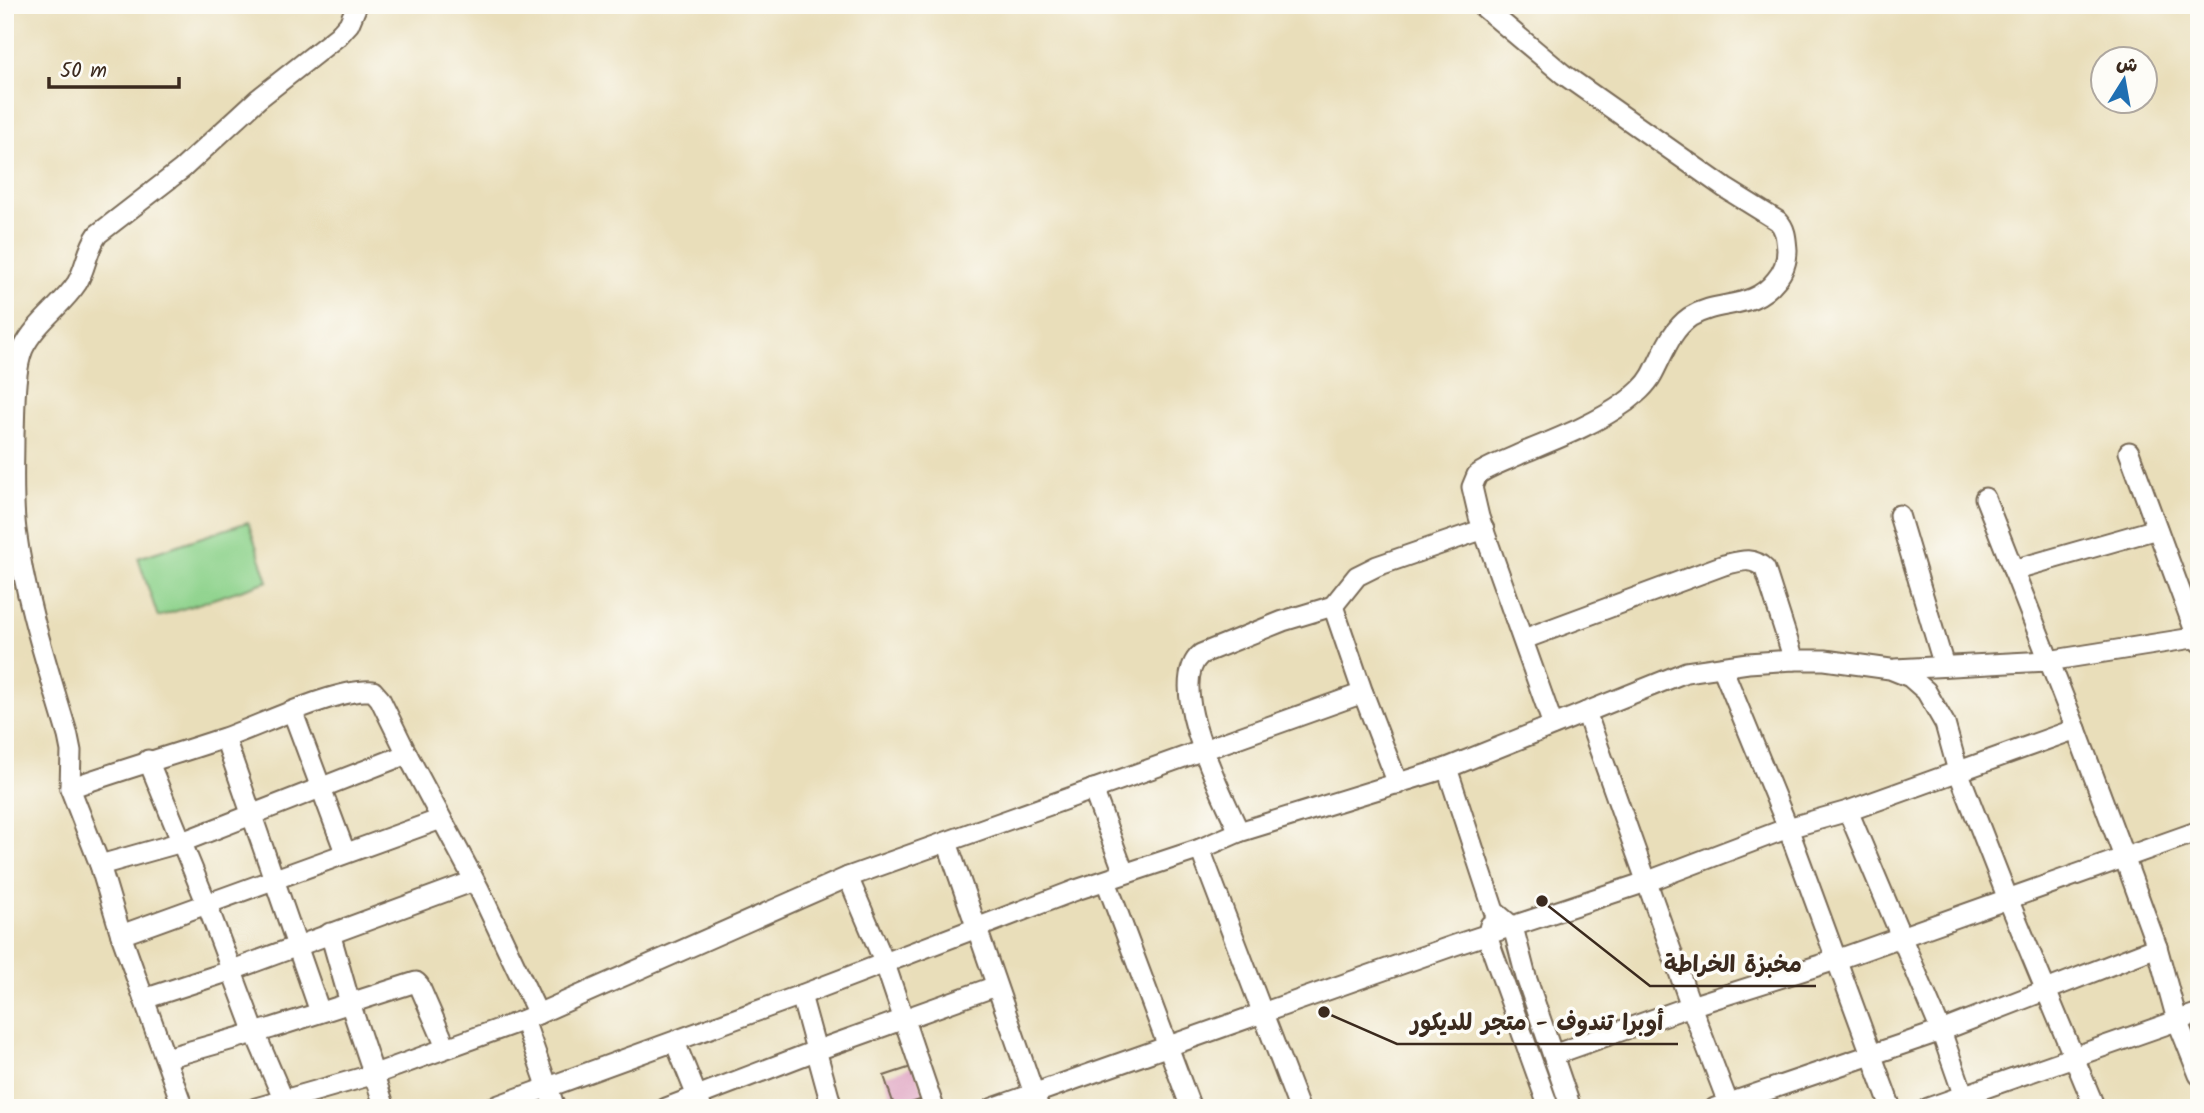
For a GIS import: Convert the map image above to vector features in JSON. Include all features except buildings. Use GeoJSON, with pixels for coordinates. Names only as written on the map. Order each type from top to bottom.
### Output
{"type":"FeatureCollection","features":[{"type":"Feature","properties":{"kind":"street"},"geometry":{"type":"LineString","coordinates":[[183,1108],[121,934],[100,865],[70,788],[71,751],[68,736],[24,579],[16,529],[15,409],[23,349],[78,281],[98,234],[182,169],[258,99],[338,36],[349,24],[357,5]]}},
{"type":"Feature","properties":{"kind":"street"},"geometry":{"type":"LineString","coordinates":[[1481,5],[1563,74],[1725,188],[1778,221],[1784,227],[1787,256],[1782,273],[1770,288],[1753,300],[1711,309],[1690,318],[1664,347],[1651,376],[1640,390],[1624,403],[1579,429],[1477,475],[1472,487],[1474,499],[1553,725]]}},
{"type":"Feature","properties":{"kind":"street"},"geometry":{"type":"LineString","coordinates":[[491,1108],[885,964],[1076,890],[1200,849],[1239,832],[1447,768],[1686,672],[1794,660],[1825,660],[1890,669],[2048,661],[2198,639],[2129,452]]}},
{"type":"Feature","properties":{"kind":"street"},"geometry":{"type":"LineString","coordinates":[[1984,498],[2077,729],[2157,947],[2177,1020],[2199,1074]]}},
{"type":"Feature","properties":{"kind":"street"},"geometry":{"type":"LineString","coordinates":[[1899,515],[1944,666]]}},
{"type":"Feature","properties":{"kind":"street"},"geometry":{"type":"LineString","coordinates":[[1239,832],[1191,716],[1189,673],[1195,659],[1201,654],[1283,621],[1334,606],[1357,576],[1377,566],[1484,529]]}},
{"type":"Feature","properties":{"kind":"street"},"geometry":{"type":"LineString","coordinates":[[2013,570],[2157,529]]}},
{"type":"Feature","properties":{"kind":"street"},"geometry":{"type":"LineString","coordinates":[[1524,639],[1724,565],[1750,560],[1756,561],[1765,569],[1794,660]]}},
{"type":"Feature","properties":{"kind":"street"},"geometry":{"type":"LineString","coordinates":[[1334,606],[1363,693],[1398,784]]}},
{"type":"Feature","properties":{"kind":"street"},"geometry":{"type":"LineString","coordinates":[[1722,667],[1788,828],[1891,1108]]}},
{"type":"Feature","properties":{"kind":"street"},"geometry":{"type":"LineString","coordinates":[[1890,669],[1910,677],[1926,691],[1945,724],[1958,771],[2095,1108]]}},
{"type":"Feature","properties":{"kind":"street"},"geometry":{"type":"LineString","coordinates":[[70,788],[148,760],[225,738],[348,692],[373,691],[380,698],[474,881],[531,1017],[555,1108]]}},
{"type":"Feature","properties":{"kind":"street"},"geometry":{"type":"LineString","coordinates":[[256,1108],[286,1104],[531,1017],[848,877],[1363,693]]}},
{"type":"Feature","properties":{"kind":"street"},"geometry":{"type":"LineString","coordinates":[[1586,712],[1724,1106],[1941,1031],[2157,947]]}},
{"type":"Feature","properties":{"kind":"street"},"geometry":{"type":"LineString","coordinates":[[293,713],[345,852]]}},
{"type":"Feature","properties":{"kind":"street"},"geometry":{"type":"LineString","coordinates":[[993,1108],[1036,1101],[1167,1046],[1455,945],[1646,882],[1788,828],[1848,811],[2077,729]]}},
{"type":"Feature","properties":{"kind":"street"},"geometry":{"type":"LineString","coordinates":[[225,738],[320,1012]]}},
{"type":"Feature","properties":{"kind":"street"},"geometry":{"type":"LineString","coordinates":[[100,865],[182,842],[407,754]]}},
{"type":"Feature","properties":{"kind":"street"},"geometry":{"type":"LineString","coordinates":[[148,760],[206,902],[254,1033],[286,1104]]}},
{"type":"Feature","properties":{"kind":"street"},"geometry":{"type":"LineString","coordinates":[[1447,768],[1494,911],[1513,928],[1526,977],[1572,1108]]}},
{"type":"Feature","properties":{"kind":"street"},"geometry":{"type":"LineString","coordinates":[[1093,789],[1115,877],[1167,1046],[1191,1108]]}},
{"type":"Feature","properties":{"kind":"street"},"geometry":{"type":"LineString","coordinates":[[1848,811],[1941,1031],[1965,1102]]}},
{"type":"Feature","properties":{"kind":"street"},"geometry":{"type":"LineString","coordinates":[[121,934],[441,819]]}},
{"type":"Feature","properties":{"kind":"street"},"geometry":{"type":"LineString","coordinates":[[1553,1055],[1691,1006],[1836,960],[2199,831]]}},
{"type":"Feature","properties":{"kind":"street"},"geometry":{"type":"LineString","coordinates":[[947,842],[1036,1101]]}},
{"type":"Feature","properties":{"kind":"street"},"geometry":{"type":"LineString","coordinates":[[1200,849],[1299,1108]]}},
{"type":"Feature","properties":{"kind":"street"},"geometry":{"type":"LineString","coordinates":[[848,877],[885,964],[934,1108]]}},
{"type":"Feature","properties":{"kind":"street"},"geometry":{"type":"LineString","coordinates":[[144,999],[230,971],[474,881]]}},
{"type":"Feature","properties":{"kind":"street"},"geometry":{"type":"LineString","coordinates":[[1494,911],[1487,936],[1549,1108]]}},
{"type":"Feature","properties":{"kind":"street"},"geometry":{"type":"LineString","coordinates":[[330,933],[385,1108]]}},
{"type":"Feature","properties":{"kind":"street"},"geometry":{"type":"LineString","coordinates":[[166,1058],[416,982],[446,1047]]}},
{"type":"Feature","properties":{"kind":"street"},"geometry":{"type":"LineString","coordinates":[[666,1108],[699,1102],[816,1051],[996,986]]}},
{"type":"Feature","properties":{"kind":"street"},"geometry":{"type":"LineString","coordinates":[[801,995],[832,1108]]}},
{"type":"Feature","properties":{"kind":"street"},"geometry":{"type":"LineString","coordinates":[[1928,1108],[1965,1102],[2074,1056],[2199,1013]]}},
{"type":"Feature","properties":{"kind":"street"},"geometry":{"type":"LineString","coordinates":[[675,1042],[699,1102]]}},
{"type":"Feature","properties":{"kind":"green space"},"geometry":{"type":"Polygon","coordinates":[[[248,522],[268,581],[158,617],[138,558],[248,522]]]}},
{"type":"Feature","properties":{"kind":"place","name":"مخبزة الخراطة"},"geometry":{"type":"Point","coordinates":[1542,901]}},
{"type":"Feature","properties":{"kind":"place","name":"أوبرا تندوف - متجر للديكور"},"geometry":{"type":"Point","coordinates":[1324,1012]}}]}
